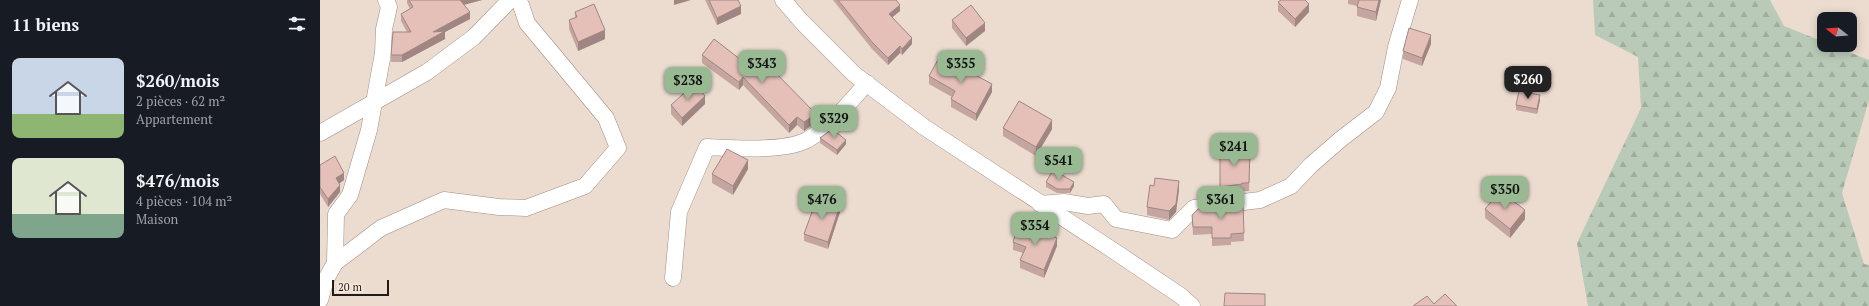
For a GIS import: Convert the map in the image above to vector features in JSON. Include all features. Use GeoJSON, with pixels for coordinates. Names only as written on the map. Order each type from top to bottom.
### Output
{"type":"FeatureCollection","features":[{"type":"Feature","properties":{"kind":"street"},"geometry":{"type":"LineString","coordinates":[[335,263],[336,214],[350,195],[369,130],[383,53],[384,29],[388,7],[386,0]]}},
{"type":"Feature","properties":{"kind":"street"},"geometry":{"type":"LineString","coordinates":[[320,133],[427,72],[474,37],[510,0]]}},
{"type":"Feature","properties":{"kind":"street"},"geometry":{"type":"LineString","coordinates":[[320,300],[326,279],[335,263],[381,228],[444,200],[499,207],[526,208],[585,186],[618,148],[606,118],[527,23],[522,5],[518,0]]}},
{"type":"Feature","properties":{"kind":"street"},"geometry":{"type":"LineString","coordinates":[[783,0],[854,74],[924,127],[1181,296],[1192,306]]}},
{"type":"Feature","properties":{"kind":"street"},"geometry":{"type":"LineString","coordinates":[[1040,204],[1064,202],[1088,206],[1104,204],[1116,218],[1172,230],[1194,208],[1260,200],[1291,186],[1341,139],[1376,112],[1388,88],[1396,47],[1410,0]]}},
{"type":"Feature","properties":{"kind":"street"},"geometry":{"type":"LineString","coordinates":[[673,278],[679,212],[707,147],[746,148],[785,146],[806,140],[838,115],[867,83]]}},
{"type":"Feature","properties":{"kind":"green space"},"geometry":{"type":"Polygon","coordinates":[[[1593,0],[1770,0],[1784,26],[1817,39],[1817,52],[1849,52],[1869,60],[1869,100],[1842,193],[1864,264],[1869,265],[1869,306],[1588,306],[1577,243],[1641,108],[1638,57],[1595,35],[1593,0]]]}},
{"type":"Feature","properties":{"kind":"building"},"geometry":{"type":"Polygon","coordinates":[[[409,0],[460,0],[470,12],[433,32],[445,31],[402,55],[391,55],[393,32],[411,32],[401,14],[413,7],[409,0]]]}},
{"type":"Feature","properties":{"kind":"building"},"geometry":{"type":"Polygon","coordinates":[[[709,0],[738,0],[741,6],[717,18],[709,0]]]}},
{"type":"Feature","properties":{"kind":"building"},"geometry":{"type":"Polygon","coordinates":[[[838,0],[896,0],[900,5],[889,14],[912,38],[902,49],[900,46],[888,58],[872,42],[838,0]]]}},
{"type":"Feature","properties":{"kind":"building"},"geometry":{"type":"Polygon","coordinates":[[[1281,0],[1305,0],[1309,4],[1295,19],[1278,2],[1281,0]]]}},
{"type":"Feature","properties":{"kind":"building"},"geometry":{"type":"Polygon","coordinates":[[[1359,0],[1379,0],[1376,12],[1357,7],[1359,0]]]}},
{"type":"Feature","properties":{"kind":"building"},"geometry":{"type":"Polygon","coordinates":[[[594,4],[605,30],[578,42],[569,20],[577,17],[575,12],[594,4]]]}},
{"type":"Feature","properties":{"kind":"building"},"geometry":{"type":"Polygon","coordinates":[[[971,5],[985,23],[966,38],[952,20],[971,5]]]}},
{"type":"Feature","properties":{"kind":"building"},"geometry":{"type":"Polygon","coordinates":[[[1409,28],[1431,35],[1422,58],[1403,51],[1409,28]]]}},
{"type":"Feature","properties":{"kind":"building"},"geometry":{"type":"Polygon","coordinates":[[[714,39],[758,73],[767,64],[816,114],[804,122],[797,117],[789,125],[743,77],[739,82],[702,55],[714,39]]]}},
{"type":"Feature","properties":{"kind":"building"},"geometry":{"type":"Polygon","coordinates":[[[940,56],[992,84],[976,114],[951,99],[955,91],[929,76],[940,56]]]}},
{"type":"Feature","properties":{"kind":"building"},"geometry":{"type":"Polygon","coordinates":[[[694,84],[705,96],[682,118],[671,105],[694,84]]]}},
{"type":"Feature","properties":{"kind":"building"},"geometry":{"type":"Polygon","coordinates":[[[1519,91],[1540,95],[1537,109],[1516,105],[1519,91]]]}},
{"type":"Feature","properties":{"kind":"building"},"geometry":{"type":"Polygon","coordinates":[[[1019,101],[1052,120],[1036,147],[1003,128],[1019,101]]]}},
{"type":"Feature","properties":{"kind":"building"},"geometry":{"type":"Polygon","coordinates":[[[832,129],[846,140],[837,150],[820,138],[832,129]]]}},
{"type":"Feature","properties":{"kind":"building"},"geometry":{"type":"Polygon","coordinates":[[[727,149],[748,160],[733,186],[712,174],[727,149]]]}},
{"type":"Feature","properties":{"kind":"building"},"geometry":{"type":"Polygon","coordinates":[[[1220,149],[1250,149],[1249,183],[1220,187],[1220,149]]]}},
{"type":"Feature","properties":{"kind":"building"},"geometry":{"type":"Polygon","coordinates":[[[335,156],[344,173],[336,178],[340,185],[328,199],[320,187],[320,165],[335,156]]]}},
{"type":"Feature","properties":{"kind":"building"},"geometry":{"type":"Polygon","coordinates":[[[1053,170],[1074,182],[1070,189],[1057,189],[1046,182],[1053,170]]]}},
{"type":"Feature","properties":{"kind":"building"},"geometry":{"type":"Polygon","coordinates":[[[1155,178],[1179,181],[1176,204],[1169,211],[1147,207],[1150,185],[1154,186],[1155,178]]]}},
{"type":"Feature","properties":{"kind":"building"},"geometry":{"type":"Polygon","coordinates":[[[1500,191],[1525,210],[1510,229],[1485,209],[1500,191]]]}},
{"type":"Feature","properties":{"kind":"building"},"geometry":{"type":"Polygon","coordinates":[[[817,199],[840,205],[828,242],[804,234],[812,212],[814,212],[817,199]]]}},
{"type":"Feature","properties":{"kind":"building"},"geometry":{"type":"Polygon","coordinates":[[[1243,204],[1244,233],[1231,234],[1231,238],[1212,238],[1212,227],[1193,227],[1192,215],[1198,209],[1243,204]]]}},
{"type":"Feature","properties":{"kind":"building"},"geometry":{"type":"Polygon","coordinates":[[[1018,226],[1033,230],[1034,228],[1057,238],[1044,270],[1020,260],[1026,247],[1013,242],[1018,226]]]}},
{"type":"Feature","properties":{"kind":"building"},"geometry":{"type":"Polygon","coordinates":[[[1225,293],[1265,294],[1265,306],[1224,306],[1225,293]]]}},
{"type":"Feature","properties":{"kind":"building"},"geometry":{"type":"Polygon","coordinates":[[[1445,294],[1457,306],[1413,306],[1427,296],[1434,304],[1445,294]]]}}]}
